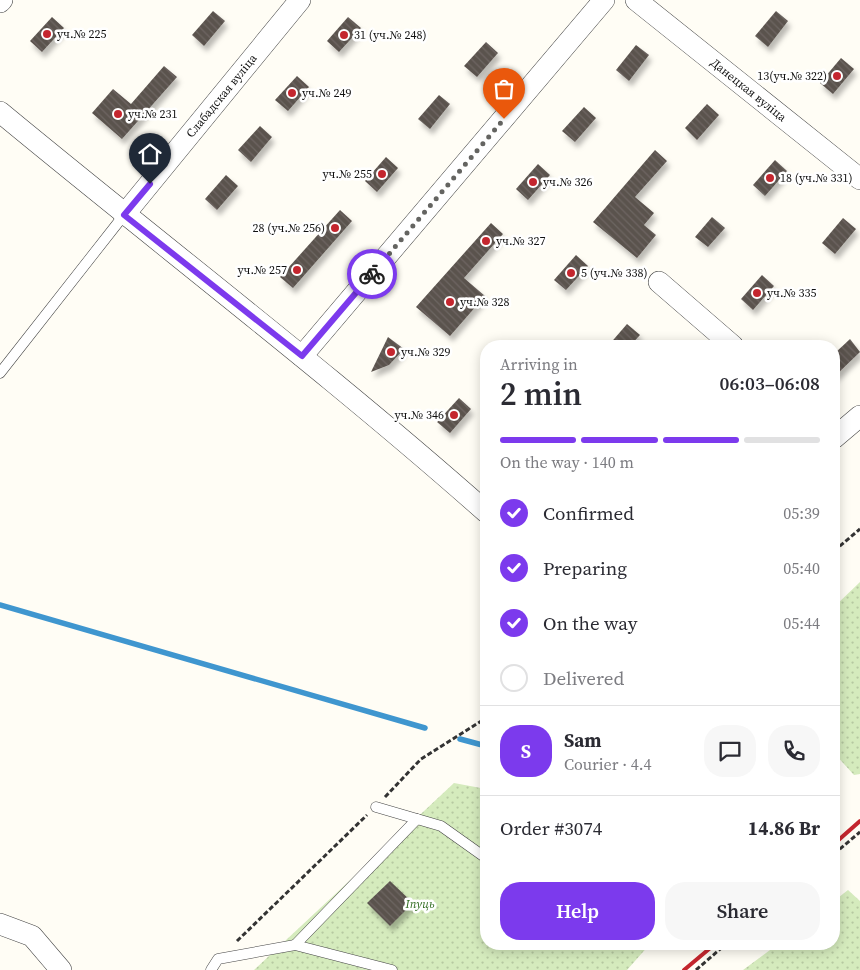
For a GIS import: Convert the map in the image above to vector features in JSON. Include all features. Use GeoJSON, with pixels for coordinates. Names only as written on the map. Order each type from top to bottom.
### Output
{"type":"FeatureCollection","features":[{"type":"Feature","properties":{"kind":"street","name":"Слабадская вуліца"},"geometry":{"type":"LineString","coordinates":[[124,215],[300,0]]}},
{"type":"Feature","properties":{"kind":"street"},"geometry":{"type":"LineString","coordinates":[[302,356],[604,0]]}},
{"type":"Feature","properties":{"kind":"street","name":"Данецкая вуліца"},"geometry":{"type":"LineString","coordinates":[[636,0],[860,179]]}},
{"type":"Feature","properties":{"kind":"street"},"geometry":{"type":"LineString","coordinates":[[0,112],[124,215],[302,356],[480,505]]}},
{"type":"Feature","properties":{"kind":"street"},"geometry":{"type":"LineString","coordinates":[[659,282],[726,340]]}},
{"type":"Feature","properties":{"kind":"street"},"geometry":{"type":"LineString","coordinates":[[840,432],[860,416]]}},
{"type":"Feature","properties":{"kind":"street"},"geometry":{"type":"LineString","coordinates":[[0,924],[32,936],[61,970]]}},
{"type":"Feature","properties":{"kind":"lane"},"geometry":{"type":"LineString","coordinates":[[0,373],[124,215]]}},
{"type":"Feature","properties":{"kind":"lane"},"geometry":{"type":"LineString","coordinates":[[376,807],[441,826],[480,854]]}},
{"type":"Feature","properties":{"kind":"lane"},"geometry":{"type":"LineString","coordinates":[[295,945],[417,819]]}},
{"type":"Feature","properties":{"kind":"lane"},"geometry":{"type":"LineString","coordinates":[[211,970],[218,959],[295,945],[392,970]]}},
{"type":"Feature","properties":{"kind":"path"},"geometry":{"type":"LineString","coordinates":[[840,545],[860,529]]}},
{"type":"Feature","properties":{"kind":"path"},"geometry":{"type":"LineString","coordinates":[[218,959],[376,807],[421,759],[480,722]]}},
{"type":"Feature","properties":{"kind":"path"},"geometry":{"type":"LineString","coordinates":[[840,849],[860,832]]}},
{"type":"Feature","properties":{"kind":"path"},"geometry":{"type":"LineString","coordinates":[[696,970],[719,950]]}},
{"type":"Feature","properties":{"kind":"green space"},"geometry":{"type":"Polygon","coordinates":[[[860,582],[860,774],[854,775],[840,760],[840,601],[860,582]]]}},
{"type":"Feature","properties":{"kind":"green space","name":"Іпуць"},"geometry":{"type":"Polygon","coordinates":[[[454,783],[480,788],[480,950],[645,950],[627,970],[254,970],[454,783]]]}},
{"type":"Feature","properties":{"kind":"green space"},"geometry":{"type":"Polygon","coordinates":[[[848,890],[860,901],[860,970],[743,970],[770,950],[840,950],[840,896],[848,890]]]}},
{"type":"Feature","properties":{"kind":"building"},"geometry":{"type":"Polygon","coordinates":[[[213,11],[225,21],[204,46],[192,35],[213,11]]]}},
{"type":"Feature","properties":{"kind":"building"},"geometry":{"type":"Polygon","coordinates":[[[776,11],[788,21],[768,47],[755,36],[776,11]]]}},
{"type":"Feature","properties":{"kind":"building","name":"уч.№ 225"},"geometry":{"type":"Polygon","coordinates":[[[52,17],[64,28],[42,52],[30,41],[52,17]]]}},
{"type":"Feature","properties":{"kind":"building","name":"31 (уч.№ 248)"},"geometry":{"type":"Polygon","coordinates":[[[348,17],[361,28],[339,52],[327,41],[348,17]]]}},
{"type":"Feature","properties":{"kind":"building"},"geometry":{"type":"Polygon","coordinates":[[[486,42],[498,53],[477,77],[464,66],[486,42]]]}},
{"type":"Feature","properties":{"kind":"building"},"geometry":{"type":"Polygon","coordinates":[[[636,45],[649,55],[629,81],[616,70],[636,45]]]}},
{"type":"Feature","properties":{"kind":"building","name":"13(уч.№ 322)"},"geometry":{"type":"Polygon","coordinates":[[[841,58],[854,69],[833,94],[820,83],[841,58]]]}},
{"type":"Feature","properties":{"kind":"building"},"geometry":{"type":"Polygon","coordinates":[[[164,66],[177,77],[122,139],[92,113],[113,89],[131,104],[164,66]]]}},
{"type":"Feature","properties":{"kind":"building","name":"уч.№ 249"},"geometry":{"type":"Polygon","coordinates":[[[297,76],[309,87],[288,111],[275,100],[297,76]]]}},
{"type":"Feature","properties":{"kind":"building"},"geometry":{"type":"Polygon","coordinates":[[[439,95],[450,104],[430,129],[418,119],[439,95]]]}},
{"type":"Feature","properties":{"kind":"building"},"geometry":{"type":"Polygon","coordinates":[[[707,104],[719,115],[697,140],[685,128],[707,104]]]}},
{"type":"Feature","properties":{"kind":"building"},"geometry":{"type":"Polygon","coordinates":[[[584,107],[596,118],[575,142],[562,131],[584,107]]]}},
{"type":"Feature","properties":{"kind":"building"},"geometry":{"type":"Polygon","coordinates":[[[260,126],[272,137],[251,162],[238,150],[260,126]]]}},
{"type":"Feature","properties":{"kind":"building"},"geometry":{"type":"Polygon","coordinates":[[[655,150],[667,161],[635,197],[654,213],[644,225],[656,235],[637,258],[593,222],[655,150]]]}},
{"type":"Feature","properties":{"kind":"building","name":"уч.№ 255"},"geometry":{"type":"Polygon","coordinates":[[[386,157],[398,168],[377,192],[365,181],[386,157]]]}},
{"type":"Feature","properties":{"kind":"building","name":"18 (уч.№ 331)"},"geometry":{"type":"Polygon","coordinates":[[[775,160],[787,171],[765,196],[753,185],[775,160]]]}},
{"type":"Feature","properties":{"kind":"building","name":"уч.№ 326"},"geometry":{"type":"Polygon","coordinates":[[[538,164],[550,175],[528,200],[516,189],[538,164]]]}},
{"type":"Feature","properties":{"kind":"building"},"geometry":{"type":"Polygon","coordinates":[[[226,175],[238,186],[217,210],[205,199],[226,175]]]}},
{"type":"Feature","properties":{"kind":"building"},"geometry":{"type":"Polygon","coordinates":[[[340,210],[352,221],[293,288],[280,277],[340,210]]]}},
{"type":"Feature","properties":{"kind":"building"},"geometry":{"type":"Polygon","coordinates":[[[712,217],[725,228],[708,247],[695,237],[712,217]]]}},
{"type":"Feature","properties":{"kind":"building"},"geometry":{"type":"Polygon","coordinates":[[[843,218],[856,229],[835,254],[822,243],[843,218]]]}},
{"type":"Feature","properties":{"kind":"building","name":"уч.№ 328"},"geometry":{"type":"Polygon","coordinates":[[[491,223],[503,234],[464,278],[485,296],[450,336],[416,307],[491,223]]]}},
{"type":"Feature","properties":{"kind":"building","name":"5 (уч.№ 338)"},"geometry":{"type":"Polygon","coordinates":[[[576,255],[588,266],[566,290],[554,280],[576,255]]]}},
{"type":"Feature","properties":{"kind":"building","name":"уч.№ 335"},"geometry":{"type":"Polygon","coordinates":[[[762,275],[774,286],[753,310],[741,299],[762,275]]]}},
{"type":"Feature","properties":{"kind":"building"},"geometry":{"type":"Polygon","coordinates":[[[627,324],[640,335],[635,340],[613,340],[627,324]]]}},
{"type":"Feature","properties":{"kind":"building","name":"уч.№ 329"},"geometry":{"type":"Polygon","coordinates":[[[388,337],[404,349],[389,365],[371,372],[388,337]]]}},
{"type":"Feature","properties":{"kind":"building"},"geometry":{"type":"Polygon","coordinates":[[[850,339],[860,352],[840,371],[840,348],[850,339]]]}},
{"type":"Feature","properties":{"kind":"building","name":"уч.№ 346"},"geometry":{"type":"Polygon","coordinates":[[[459,398],[471,409],[450,433],[437,422],[459,398]]]}},
{"type":"Feature","properties":{"kind":"building"},"geometry":{"type":"Polygon","coordinates":[[[390,881],[413,903],[390,926],[367,903],[390,881]]]}},
{"type":"Feature","properties":{"kind":"waterway"},"geometry":{"type":"LineString","coordinates":[[0,605],[425,728]]}},
{"type":"Feature","properties":{"kind":"waterway"},"geometry":{"type":"LineString","coordinates":[[460,739],[480,744]]}},
{"type":"Feature","properties":{"kind":"railway"},"geometry":{"type":"LineString","coordinates":[[840,839],[860,821]]}},
{"type":"Feature","properties":{"kind":"railway"},"geometry":{"type":"LineString","coordinates":[[684,970],[708,950]]}},
{"type":"Feature","properties":{"kind":"way so far"},"geometry":{"type":"LineString","coordinates":[[372,274],[504,119]]}},
{"type":"Feature","properties":{"kind":"place","name":"уч.№ 225"},"geometry":{"type":"Point","coordinates":[47,34]}},
{"type":"Feature","properties":{"kind":"place","name":"31 (уч.№ 248)"},"geometry":{"type":"Point","coordinates":[344,35]}},
{"type":"Feature","properties":{"kind":"place","name":"13(уч.№ 322)"},"geometry":{"type":"Point","coordinates":[837,76]}},
{"type":"Feature","properties":{"kind":"place","name":"уч.№ 249"},"geometry":{"type":"Point","coordinates":[292,93]}},
{"type":"Feature","properties":{"kind":"place","name":"уч.№ 231"},"geometry":{"type":"Point","coordinates":[118,114]}},
{"type":"Feature","properties":{"kind":"place","name":"уч.№ 255"},"geometry":{"type":"Point","coordinates":[382,174]}},
{"type":"Feature","properties":{"kind":"place","name":"18 (уч.№ 331)"},"geometry":{"type":"Point","coordinates":[770,178]}},
{"type":"Feature","properties":{"kind":"place","name":"уч.№ 326"},"geometry":{"type":"Point","coordinates":[533,182]}},
{"type":"Feature","properties":{"kind":"place","name":"28 (уч.№ 256)"},"geometry":{"type":"Point","coordinates":[335,228]}},
{"type":"Feature","properties":{"kind":"place","name":"уч.№ 327"},"geometry":{"type":"Point","coordinates":[486,241]}},
{"type":"Feature","properties":{"kind":"place","name":"уч.№ 257"},"geometry":{"type":"Point","coordinates":[297,270]}},
{"type":"Feature","properties":{"kind":"place","name":"5 (уч.№ 338)"},"geometry":{"type":"Point","coordinates":[571,273]}},
{"type":"Feature","properties":{"kind":"place","name":"уч.№ 335"},"geometry":{"type":"Point","coordinates":[757,293]}},
{"type":"Feature","properties":{"kind":"place","name":"уч.№ 328"},"geometry":{"type":"Point","coordinates":[450,302]}},
{"type":"Feature","properties":{"kind":"place","name":"уч.№ 329"},"geometry":{"type":"Point","coordinates":[391,352]}},
{"type":"Feature","properties":{"kind":"place","name":"уч.№ 346"},"geometry":{"type":"Point","coordinates":[454,415]}},
{"type":"Feature","properties":{"kind":"route"},"geometry":{"type":"LineString","coordinates":[[150,184],[124,215],[302,356],[372,274]]}}]}
